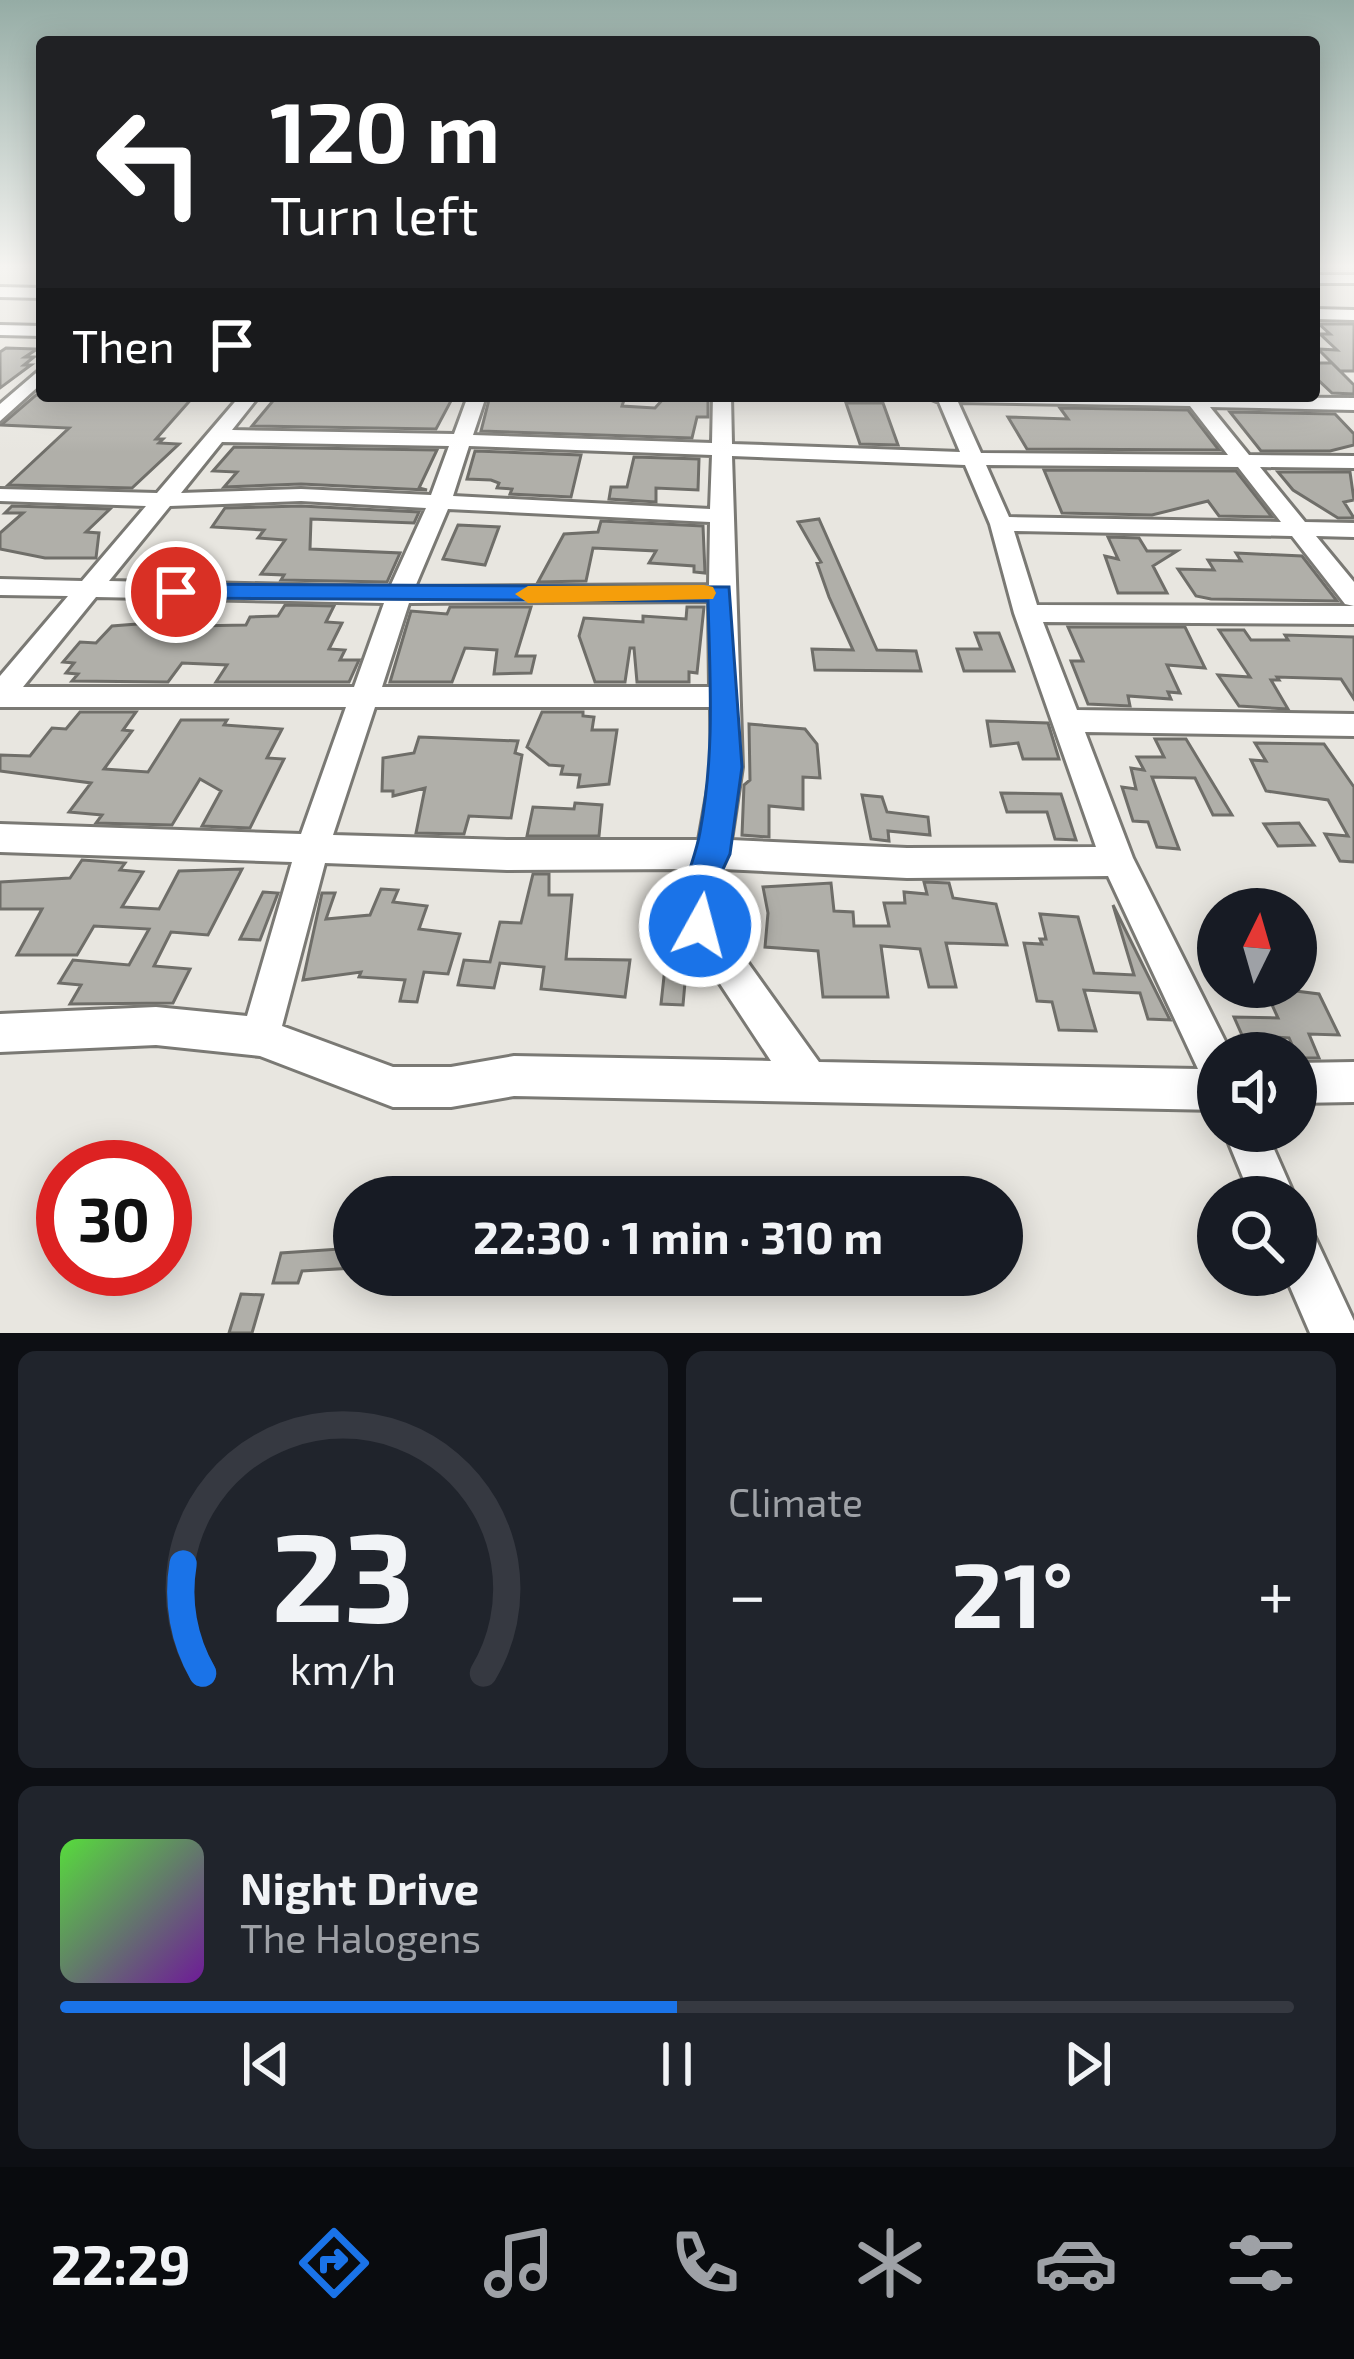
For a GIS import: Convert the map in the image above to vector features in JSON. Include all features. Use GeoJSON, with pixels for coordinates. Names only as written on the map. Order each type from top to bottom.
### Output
{"type":"FeatureCollection","features":[{"type":"Feature","properties":{"kind":"street"},"geometry":{"type":"LineString","coordinates":[[0,330],[36,331]]}},
{"type":"Feature","properties":{"kind":"street"},"geometry":{"type":"LineString","coordinates":[[0,378],[36,378]]}},
{"type":"Feature","properties":{"kind":"street"},"geometry":{"type":"LineString","coordinates":[[0,415],[36,380]]}},
{"type":"Feature","properties":{"kind":"street"},"geometry":{"type":"LineString","coordinates":[[0,696],[245,402]]}},
{"type":"Feature","properties":{"kind":"street"},"geometry":{"type":"LineString","coordinates":[[260,1037],[312,850],[399,595],[440,501],[475,402]]}},
{"type":"Feature","properties":{"kind":"street"},"geometry":{"type":"LineString","coordinates":[[722,402],[721,593],[727,767],[713,854],[700,882],[700,926],[810,1083]]}},
{"type":"Feature","properties":{"kind":"street"},"geometry":{"type":"LineString","coordinates":[[949,402],[1001,524],[1027,613],[1118,861],[1200,1032]]}},
{"type":"Feature","properties":{"kind":"street"},"geometry":{"type":"LineString","coordinates":[[1196,402],[1354,598]]}},
{"type":"Feature","properties":{"kind":"street"},"geometry":{"type":"LineString","coordinates":[[1252,402],[1354,404]]}},
{"type":"Feature","properties":{"kind":"street"},"geometry":{"type":"LineString","coordinates":[[218,436],[724,448],[974,460],[1354,462]]}},
{"type":"Feature","properties":{"kind":"street"},"geometry":{"type":"LineString","coordinates":[[0,495],[164,500],[301,495],[721,516]]}},
{"type":"Feature","properties":{"kind":"street"},"geometry":{"type":"LineString","coordinates":[[1001,524],[1354,530]]}},
{"type":"Feature","properties":{"kind":"street"},"geometry":{"type":"LineString","coordinates":[[0,587],[399,595],[721,593]]}},
{"type":"Feature","properties":{"kind":"street"},"geometry":{"type":"LineString","coordinates":[[1027,613],[1354,615]]}},
{"type":"Feature","properties":{"kind":"street"},"geometry":{"type":"LineString","coordinates":[[0,696],[724,697]]}},
{"type":"Feature","properties":{"kind":"street"},"geometry":{"type":"LineString","coordinates":[[1070,721],[1354,725]]}},
{"type":"Feature","properties":{"kind":"street"},"geometry":{"type":"LineString","coordinates":[[0,838],[507,855],[713,854],[907,863],[1118,861]]}},
{"type":"Feature","properties":{"kind":"street"},"geometry":{"type":"LineString","coordinates":[[0,1033],[156,1026],[260,1037],[393,1087],[451,1087],[514,1076],[1197,1090]]}},
{"type":"Feature","properties":{"kind":"street"},"geometry":{"type":"LineString","coordinates":[[1317,1083],[1354,1082]]}},
{"type":"Feature","properties":{"kind":"street"},"geometry":{"type":"LineString","coordinates":[[1317,1293],[1335,1333]]}},
{"type":"Feature","properties":{"kind":"building"},"geometry":{"type":"Polygon","coordinates":[[[1323,327],[1354,327],[1354,371],[1340,371],[1320,351],[1337,350],[1320,334],[1330,334],[1323,327]]]}},
{"type":"Feature","properties":{"kind":"building"},"geometry":{"type":"Polygon","coordinates":[[[36,349],[25,357],[34,357],[24,365],[31,365],[0,388],[0,352],[36,349]]]}},
{"type":"Feature","properties":{"kind":"building"},"geometry":{"type":"Polygon","coordinates":[[[1320,363],[1332,363],[1354,385],[1354,394],[1332,393],[1320,382],[1320,363]]]}},
{"type":"Feature","properties":{"kind":"building"},"geometry":{"type":"Polygon","coordinates":[[[36,395],[36,402],[189,402],[156,439],[179,444],[132,488],[8,485],[69,428],[1,425],[36,395]]]}},
{"type":"Feature","properties":{"kind":"building"},"geometry":{"type":"Polygon","coordinates":[[[272,402],[450,402],[436,429],[252,426],[272,402]]]}},
{"type":"Feature","properties":{"kind":"building"},"geometry":{"type":"Polygon","coordinates":[[[488,402],[623,402],[622,406],[655,408],[660,402],[708,402],[708,417],[697,417],[692,438],[481,431],[488,402]]]}},
{"type":"Feature","properties":{"kind":"building"},"geometry":{"type":"Polygon","coordinates":[[[846,403],[883,403],[898,445],[860,444],[846,403]]]}},
{"type":"Feature","properties":{"kind":"building"},"geometry":{"type":"Polygon","coordinates":[[[1060,408],[1188,410],[1219,450],[1027,449],[1008,417],[1068,419],[1060,408]]]}},
{"type":"Feature","properties":{"kind":"building"},"geometry":{"type":"Polygon","coordinates":[[[1230,412],[1335,414],[1354,434],[1354,445],[1330,451],[1261,451],[1230,412]]]}},
{"type":"Feature","properties":{"kind":"building"},"geometry":{"type":"Polygon","coordinates":[[[234,447],[437,450],[419,488],[427,490],[301,484],[224,487],[237,472],[213,471],[234,447]]]}},
{"type":"Feature","properties":{"kind":"building"},"geometry":{"type":"Polygon","coordinates":[[[475,451],[581,455],[571,497],[510,494],[512,489],[497,488],[499,483],[491,480],[467,479],[475,451]]]}},
{"type":"Feature","properties":{"kind":"building"},"geometry":{"type":"Polygon","coordinates":[[[634,457],[699,459],[698,490],[656,488],[656,502],[609,499],[611,487],[627,487],[634,457]]]}},
{"type":"Feature","properties":{"kind":"building"},"geometry":{"type":"Polygon","coordinates":[[[1044,470],[1236,471],[1272,517],[1219,516],[1208,501],[1152,515],[1062,513],[1044,470]]]}},
{"type":"Feature","properties":{"kind":"building"},"geometry":{"type":"Polygon","coordinates":[[[1278,472],[1350,472],[1354,500],[1344,502],[1354,518],[1338,518],[1293,490],[1278,472]]]}},
{"type":"Feature","properties":{"kind":"building"},"geometry":{"type":"Polygon","coordinates":[[[12,506],[110,509],[86,532],[99,533],[96,558],[45,558],[0,549],[0,533],[23,513],[5,513],[12,506]]]}},
{"type":"Feature","properties":{"kind":"building"},"geometry":{"type":"Polygon","coordinates":[[[225,508],[419,512],[414,523],[311,519],[310,549],[400,553],[387,582],[281,580],[284,575],[261,574],[285,540],[258,538],[264,530],[212,527],[225,508]]]}},
{"type":"Feature","properties":{"kind":"building"},"geometry":{"type":"Polygon","coordinates":[[[819,519],[877,650],[916,651],[921,671],[815,670],[812,649],[853,650],[829,597],[817,563],[821,562],[798,522],[819,519]]]}},
{"type":"Feature","properties":{"kind":"building"},"geometry":{"type":"Polygon","coordinates":[[[601,521],[703,526],[705,573],[694,572],[694,566],[649,563],[656,551],[593,548],[586,581],[538,582],[564,534],[598,532],[601,521]]]}},
{"type":"Feature","properties":{"kind":"building"},"geometry":{"type":"Polygon","coordinates":[[[458,525],[499,527],[485,565],[443,559],[458,525]]]}},
{"type":"Feature","properties":{"kind":"building"},"geometry":{"type":"Polygon","coordinates":[[[1108,537],[1139,538],[1147,551],[1177,551],[1153,566],[1167,593],[1118,593],[1105,556],[1118,559],[1108,537]]]}},
{"type":"Feature","properties":{"kind":"building"},"geometry":{"type":"Polygon","coordinates":[[[1236,553],[1302,556],[1337,601],[1196,596],[1178,569],[1214,570],[1208,560],[1241,561],[1236,553]]]}},
{"type":"Feature","properties":{"kind":"building"},"geometry":{"type":"Polygon","coordinates":[[[285,605],[334,606],[326,622],[342,623],[329,649],[345,650],[340,660],[359,660],[349,682],[216,682],[227,665],[182,663],[168,682],[72,681],[78,674],[66,673],[74,663],[63,662],[80,642],[96,643],[112,626],[137,624],[147,612],[202,609],[194,626],[246,625],[250,617],[278,616],[285,605]]]}},
{"type":"Feature","properties":{"kind":"building"},"geometry":{"type":"Polygon","coordinates":[[[450,607],[531,607],[516,656],[535,656],[531,673],[494,674],[497,650],[465,648],[452,682],[390,682],[411,611],[447,614],[450,607]]]}},
{"type":"Feature","properties":{"kind":"building"},"geometry":{"type":"Polygon","coordinates":[[[687,607],[704,607],[697,673],[689,672],[689,682],[637,682],[634,648],[630,648],[625,682],[595,682],[579,636],[584,618],[686,619],[687,607]]]}},
{"type":"Feature","properties":{"kind":"building"},"geometry":{"type":"Polygon","coordinates":[[[1068,627],[1185,627],[1205,668],[1167,665],[1180,693],[1168,692],[1171,699],[1128,696],[1130,706],[1088,704],[1071,661],[1083,661],[1068,627]]]}},
{"type":"Feature","properties":{"kind":"building"},"geometry":{"type":"Polygon","coordinates":[[[1219,630],[1244,630],[1251,640],[1288,640],[1285,635],[1354,637],[1354,699],[1341,679],[1277,677],[1279,680],[1271,680],[1288,709],[1239,706],[1218,675],[1250,677],[1219,630]]]}},
{"type":"Feature","properties":{"kind":"building"},"geometry":{"type":"Polygon","coordinates":[[[975,633],[999,633],[1014,671],[964,671],[957,649],[981,649],[975,633]]]}},
{"type":"Feature","properties":{"kind":"building"},"geometry":{"type":"Polygon","coordinates":[[[80,712],[136,712],[123,730],[132,731],[104,769],[148,772],[181,720],[227,720],[224,725],[282,729],[267,758],[284,759],[250,828],[202,826],[221,791],[200,779],[172,825],[96,823],[102,815],[69,812],[91,783],[0,771],[0,755],[30,756],[52,728],[66,729],[80,712]]]}},
{"type":"Feature","properties":{"kind":"building"},"geometry":{"type":"Polygon","coordinates":[[[542,712],[583,712],[583,716],[594,717],[592,730],[617,730],[609,784],[578,787],[580,775],[561,774],[563,766],[549,765],[527,747],[542,712]]]}},
{"type":"Feature","properties":{"kind":"building"},"geometry":{"type":"Polygon","coordinates":[[[987,721],[1048,723],[1059,759],[1023,759],[1018,743],[991,746],[987,721]]]}},
{"type":"Feature","properties":{"kind":"building"},"geometry":{"type":"Polygon","coordinates":[[[749,724],[805,729],[817,744],[820,778],[803,777],[803,809],[769,806],[769,837],[742,835],[744,785],[750,780],[749,724]]]}},
{"type":"Feature","properties":{"kind":"building"},"geometry":{"type":"Polygon","coordinates":[[[419,737],[518,741],[515,753],[522,755],[511,818],[469,816],[464,834],[416,833],[425,788],[393,796],[393,791],[382,791],[383,758],[414,753],[419,737]]]}},
{"type":"Feature","properties":{"kind":"building"},"geometry":{"type":"Polygon","coordinates":[[[1155,739],[1186,739],[1232,815],[1213,815],[1195,778],[1152,777],[1179,849],[1157,847],[1148,822],[1133,821],[1122,787],[1136,789],[1131,768],[1144,770],[1137,757],[1164,757],[1155,739]]]}},
{"type":"Feature","properties":{"kind":"building"},"geometry":{"type":"Polygon","coordinates":[[[1255,743],[1324,744],[1354,787],[1354,862],[1340,861],[1325,834],[1348,836],[1328,800],[1266,791],[1251,760],[1266,761],[1255,743]]]}},
{"type":"Feature","properties":{"kind":"building"},"geometry":{"type":"Polygon","coordinates":[[[1001,793],[1061,794],[1076,840],[1055,839],[1047,812],[1007,812],[1001,793]]]}},
{"type":"Feature","properties":{"kind":"building"},"geometry":{"type":"Polygon","coordinates":[[[862,795],[882,797],[887,812],[928,817],[930,835],[888,831],[889,841],[871,839],[862,795]]]}},
{"type":"Feature","properties":{"kind":"building"},"geometry":{"type":"Polygon","coordinates":[[[575,803],[602,805],[599,836],[527,836],[533,807],[574,809],[575,803]]]}},
{"type":"Feature","properties":{"kind":"building"},"geometry":{"type":"Polygon","coordinates":[[[1299,823],[1314,845],[1278,846],[1264,824],[1299,823]]]}},
{"type":"Feature","properties":{"kind":"building"},"geometry":{"type":"Polygon","coordinates":[[[82,860],[125,863],[120,870],[143,872],[122,907],[159,909],[179,871],[242,869],[208,935],[171,932],[154,966],[190,969],[173,1003],[70,1004],[81,985],[59,983],[73,960],[129,965],[149,929],[94,926],[77,955],[17,955],[42,909],[0,909],[0,882],[70,878],[82,860]]]}},
{"type":"Feature","properties":{"kind":"building"},"geometry":{"type":"Polygon","coordinates":[[[533,874],[549,874],[549,895],[572,895],[566,959],[630,960],[625,997],[541,989],[544,967],[500,963],[494,988],[458,985],[464,960],[490,962],[500,922],[521,923],[533,874]]]}},
{"type":"Feature","properties":{"kind":"building"},"geometry":{"type":"Polygon","coordinates":[[[924,882],[949,883],[953,898],[996,904],[1007,945],[946,943],[956,987],[929,987],[920,949],[881,946],[888,997],[823,997],[818,951],[765,947],[768,913],[763,887],[831,883],[834,911],[853,912],[854,926],[889,926],[884,903],[905,903],[904,892],[927,894],[924,882]]]}},
{"type":"Feature","properties":{"kind":"building"},"geometry":{"type":"Polygon","coordinates":[[[381,889],[398,890],[393,902],[427,906],[419,929],[460,934],[448,974],[424,972],[417,1002],[400,1001],[405,980],[359,977],[361,972],[303,980],[322,893],[335,893],[326,919],[370,915],[381,889]]]}},
{"type":"Feature","properties":{"kind":"building"},"geometry":{"type":"Polygon","coordinates":[[[263,892],[278,893],[260,940],[240,939],[263,892]]]}},
{"type":"Feature","properties":{"kind":"building"},"geometry":{"type":"Polygon","coordinates":[[[1113,905],[1170,1020],[1148,1019],[1140,993],[1084,990],[1096,1031],[1059,1030],[1052,1002],[1037,1001],[1024,943],[1042,944],[1040,939],[1046,939],[1040,914],[1078,917],[1094,973],[1134,975],[1113,905]]]}},
{"type":"Feature","properties":{"kind":"building"},"geometry":{"type":"Polygon","coordinates":[[[666,958],[687,960],[683,1005],[661,1004],[666,958]]]}},
{"type":"Feature","properties":{"kind":"building"},"geometry":{"type":"Polygon","coordinates":[[[1319,994],[1339,1035],[1241,1032],[1234,1017],[1278,1018],[1273,1008],[1317,1008],[1319,994]]]}},
{"type":"Feature","properties":{"kind":"building"},"geometry":{"type":"Polygon","coordinates":[[[333,1249],[333,1269],[302,1271],[298,1283],[273,1283],[281,1253],[333,1249]]]}},
{"type":"Feature","properties":{"kind":"building"},"geometry":{"type":"Polygon","coordinates":[[[241,1294],[263,1295],[252,1333],[229,1333],[241,1294]]]}},
{"type":"Feature","properties":{"kind":"slow traffic"},"geometry":{"type":"LineString","coordinates":[[528,594],[704,593]]}},
{"type":"Feature","properties":{"kind":"route"},"geometry":{"type":"LineString","coordinates":[[176,592],[721,593],[727,767],[713,854],[700,882],[700,926]]}}]}
